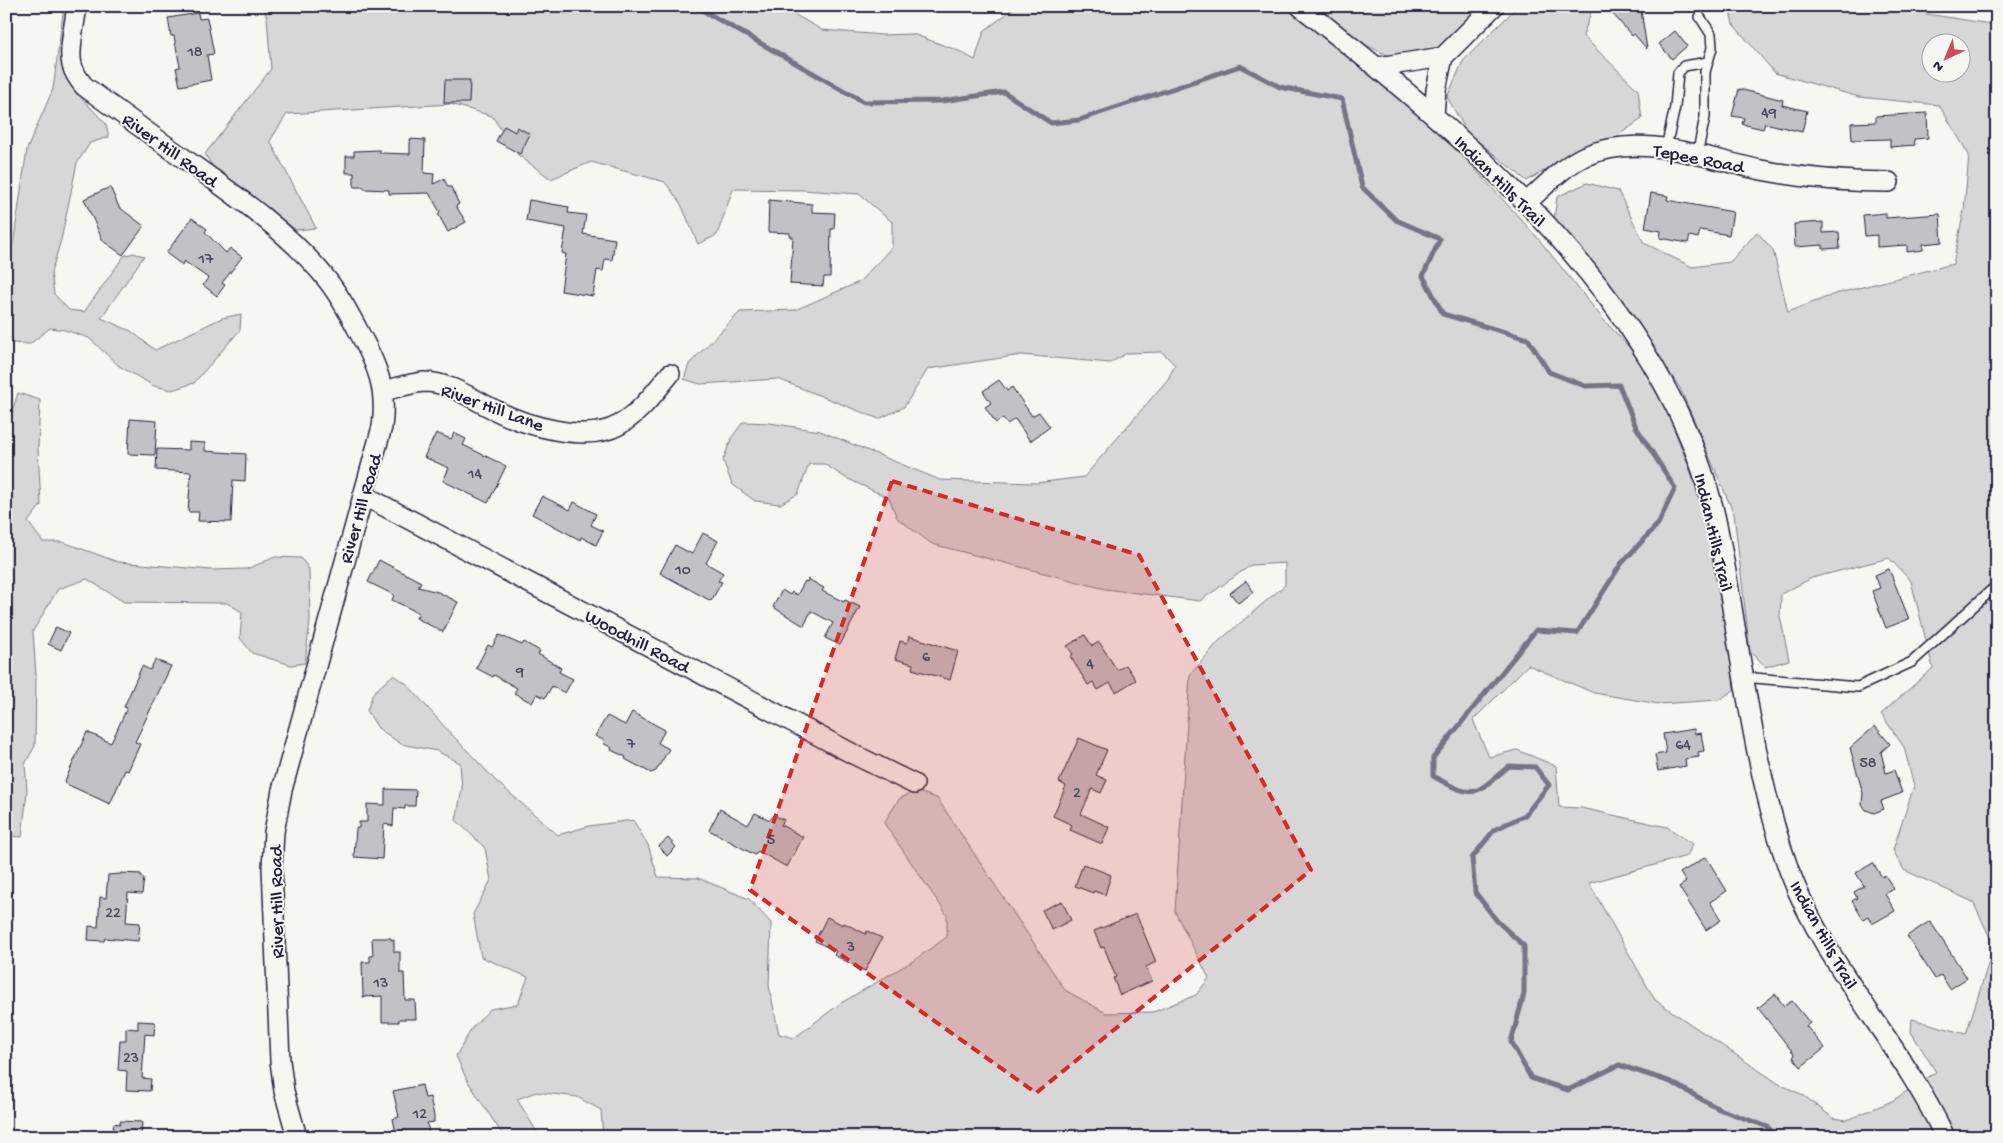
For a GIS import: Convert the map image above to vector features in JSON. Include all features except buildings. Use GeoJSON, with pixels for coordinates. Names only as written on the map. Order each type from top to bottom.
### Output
{"type":"FeatureCollection","features":[{"type":"Feature","properties":{"kind":"street","name":"River Hill Road"},"geometry":{"type":"LineString","coordinates":[[77,6],[71,54],[76,76],[84,86],[222,186],[292,242],[312,262],[342,302],[372,357],[383,391],[384,410],[382,427],[282,790],[274,832],[272,868],[280,1061],[284,1091],[297,1137]]}},
{"type":"Feature","properties":{"kind":"street","name":"Indian Hills Trail"},"geometry":{"type":"LineString","coordinates":[[1300,6],[1378,67],[1434,115],[1526,203],[1581,264],[1615,307],[1649,360],[1676,408],[1693,448],[1712,504],[1722,547],[1743,677],[1762,777],[1773,819],[1790,870],[1804,906],[1831,955],[1911,1074],[1935,1114],[1946,1137]]}},
{"type":"Feature","properties":{"kind":"street"},"geometry":{"type":"LineString","coordinates":[[1434,115],[1436,90],[1443,57],[1494,6]]}},
{"type":"Feature","properties":{"kind":"street"},"geometry":{"type":"LineString","coordinates":[[1378,67],[1443,57]]}},
{"type":"Feature","properties":{"kind":"street","name":"Tepee Road"},"geometry":{"type":"LineString","coordinates":[[1526,203],[1567,167],[1586,156],[1625,146],[1666,148],[1762,170],[1825,180],[1889,182]]}},
{"type":"Feature","properties":{"kind":"street","name":"River Hill Lane"},"geometry":{"type":"LineString","coordinates":[[383,391],[425,382],[452,389],[508,416],[532,424],[586,434],[605,431],[625,420],[650,398],[670,374]]}},
{"type":"Feature","properties":{"kind":"street","name":"Woodhill Road"},"geometry":{"type":"LineString","coordinates":[[363,495],[854,755],[914,784]]}},
{"type":"Feature","properties":{"kind":"lane"},"geometry":{"type":"LineString","coordinates":[[1697,155],[1704,117],[1705,72],[1712,48],[1711,34],[1700,17]]}},
{"type":"Feature","properties":{"kind":"lane"},"geometry":{"type":"LineString","coordinates":[[1666,148],[1675,107],[1678,73],[1684,66],[1708,62]]}},
{"type":"Feature","properties":{"kind":"lane"},"geometry":{"type":"LineString","coordinates":[[1743,677],[1858,687],[1912,662],[1997,585]]}},
{"type":"Feature","properties":{"kind":"highlighted area"},"geometry":{"type":"Polygon","coordinates":[[[892,481],[1139,555],[1311,870],[1036,1093],[750,890],[892,481]]]}},
{"type":"Feature","properties":{"kind":"shaded area"},"geometry":{"type":"Polygon","coordinates":[[[64,6],[74,6],[66,74],[74,90],[106,124],[109,137],[90,143],[77,163],[61,240],[51,273],[54,294],[69,310],[84,312],[124,256],[133,253],[144,256],[101,318],[131,331],[155,350],[222,318],[241,314],[240,330],[194,383],[172,390],[154,386],[119,366],[89,338],[65,330],[50,328],[30,344],[10,343],[7,287],[27,149],[53,89],[64,6]]]}},
{"type":"Feature","properties":{"kind":"shaded area"},"geometry":{"type":"Polygon","coordinates":[[[263,6],[784,6],[785,9],[822,30],[882,35],[913,34],[959,51],[975,60],[984,31],[1017,6],[1286,6],[1372,75],[1464,157],[1536,236],[1603,319],[1639,358],[1669,416],[1692,475],[1704,518],[1730,649],[1734,690],[1719,700],[1659,704],[1594,693],[1528,665],[1473,720],[1489,757],[1517,750],[1556,766],[1559,807],[1581,808],[1667,827],[1693,844],[1687,856],[1589,883],[1655,1000],[1779,1084],[1803,1095],[1833,1118],[1847,1120],[1892,1101],[1936,1072],[1911,1032],[1912,1019],[1966,1034],[1994,946],[1973,902],[1904,870],[1893,850],[1914,786],[1904,747],[1881,714],[1933,668],[1911,581],[1889,558],[1812,578],[1781,594],[1780,616],[1789,660],[1765,667],[1750,652],[1734,514],[1680,388],[1606,281],[1554,220],[1557,197],[1587,183],[1618,191],[1644,243],[1692,267],[1730,262],[1757,232],[1773,250],[1788,312],[1835,294],[1953,264],[1964,210],[1969,155],[1939,105],[1859,97],[1775,73],[1733,24],[1729,6],[1915,6],[1927,14],[1997,25],[1997,1137],[603,1137],[601,1110],[577,1097],[536,1092],[517,1099],[540,1137],[504,1137],[467,1080],[456,1056],[472,1028],[490,1009],[518,1004],[528,977],[481,957],[473,914],[491,880],[485,848],[456,820],[462,789],[460,763],[437,751],[401,744],[378,728],[367,711],[373,693],[393,675],[407,684],[497,782],[558,835],[589,826],[633,820],[648,845],[658,877],[698,878],[749,899],[771,923],[769,986],[779,1034],[794,1038],[841,1003],[913,961],[947,937],[947,915],[884,823],[899,799],[915,791],[937,798],[1065,990],[1106,1013],[1153,1012],[1196,995],[1209,978],[1175,912],[1190,675],[1219,641],[1285,585],[1285,563],[1251,565],[1200,601],[1105,589],[932,544],[897,518],[889,498],[846,478],[824,464],[809,464],[798,494],[780,504],[755,501],[732,484],[723,460],[732,437],[743,422],[770,423],[820,431],[940,480],[1036,483],[1084,477],[1168,379],[1175,365],[1162,352],[1127,353],[1110,363],[1021,355],[928,369],[904,407],[879,419],[778,379],[700,384],[684,379],[689,364],[740,312],[795,310],[859,282],[892,247],[892,222],[859,194],[803,190],[733,189],[717,235],[698,244],[681,204],[665,182],[591,162],[551,179],[518,155],[492,116],[451,104],[287,114],[270,141],[316,228],[296,230],[214,169],[205,154],[271,69],[267,18],[263,6]]]}},
{"type":"Feature","properties":{"kind":"shaded area"},"geometry":{"type":"Polygon","coordinates":[[[1316,6],[1482,6],[1437,49],[1389,56],[1366,45],[1316,6]]]}},
{"type":"Feature","properties":{"kind":"shaded area"},"geometry":{"type":"Polygon","coordinates":[[[1518,6],[1593,6],[1583,36],[1638,90],[1642,119],[1611,140],[1571,154],[1527,181],[1467,132],[1447,97],[1463,61],[1518,6]]]}},
{"type":"Feature","properties":{"kind":"shaded area"},"geometry":{"type":"Polygon","coordinates":[[[18,393],[40,400],[38,448],[41,505],[28,522],[43,542],[63,542],[118,562],[211,570],[247,569],[275,557],[301,558],[309,569],[310,621],[305,663],[291,665],[252,653],[240,638],[242,612],[227,603],[124,602],[87,579],[58,589],[33,631],[36,676],[35,746],[25,764],[27,791],[22,837],[6,836],[6,430],[18,393]]]}},
{"type":"Feature","properties":{"kind":"waterway"},"geometry":{"type":"LineString","coordinates":[[695,6],[864,102],[942,101],[1004,92],[1051,123],[1079,120],[1240,66],[1280,87],[1342,99],[1362,187],[1396,220],[1440,239],[1423,276],[1443,314],[1528,339],[1549,372],[1585,386],[1619,385],[1636,427],[1675,488],[1658,524],[1621,564],[1577,633],[1536,630],[1433,758],[1433,776],[1458,789],[1473,791],[1488,784],[1509,766],[1535,767],[1549,785],[1525,815],[1494,830],[1472,858],[1475,892],[1497,921],[1524,946],[1524,994],[1511,1042],[1531,1078],[1568,1090],[1619,1065],[1671,1082],[1719,1109],[1768,1127],[1776,1137]]}}]}
